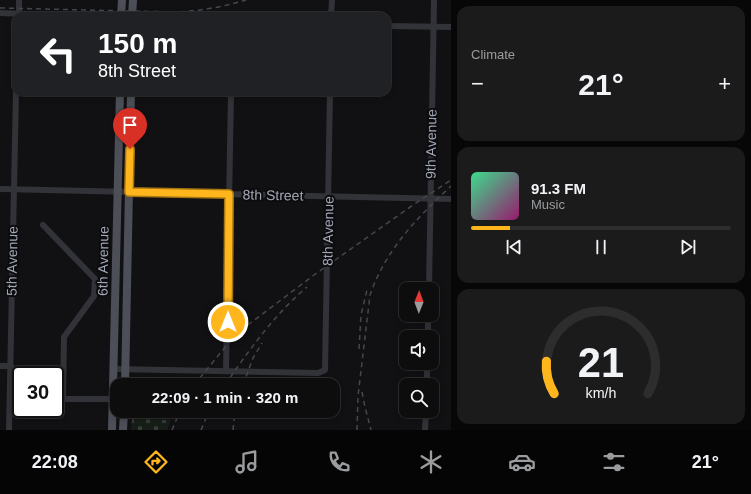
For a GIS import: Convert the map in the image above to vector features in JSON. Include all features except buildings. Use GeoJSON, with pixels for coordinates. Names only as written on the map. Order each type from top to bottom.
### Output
{"type":"FeatureCollection","features":[{"type":"Feature","properties":{"kind":"main road"},"geometry":{"type":"LineString","coordinates":[[121,12],[122,0]]}},
{"type":"Feature","properties":{"kind":"main road"},"geometry":{"type":"LineString","coordinates":[[132,12],[133,0]]}},
{"type":"Feature","properties":{"kind":"main road","name":"6th Avenue"},"geometry":{"type":"LineString","coordinates":[[114,378],[120,96]]}},
{"type":"Feature","properties":{"kind":"main road","name":"6th Avenue"},"geometry":{"type":"LineString","coordinates":[[125,378],[131,96]]}},
{"type":"Feature","properties":{"kind":"main road","name":"6th Avenue"},"geometry":{"type":"LineString","coordinates":[[112,418],[112,430]]}},
{"type":"Feature","properties":{"kind":"main road"},"geometry":{"type":"LineString","coordinates":[[124,418],[124,430]]}},
{"type":"Feature","properties":{"kind":"street"},"geometry":{"type":"LineString","coordinates":[[19,0],[19,12]]}},
{"type":"Feature","properties":{"kind":"street"},"geometry":{"type":"LineString","coordinates":[[331,12],[332,0]]}},
{"type":"Feature","properties":{"kind":"street","name":"9th Avenue"},"geometry":{"type":"LineString","coordinates":[[429,282],[434,0]]}},
{"type":"Feature","properties":{"kind":"street"},"geometry":{"type":"LineString","coordinates":[[0,13],[12,14]]}},
{"type":"Feature","properties":{"kind":"street"},"geometry":{"type":"LineString","coordinates":[[391,26],[451,27]]}},
{"type":"Feature","properties":{"kind":"street","name":"5th Avenue"},"geometry":{"type":"LineString","coordinates":[[9,430],[16,96]]}},
{"type":"Feature","properties":{"kind":"street"},"geometry":{"type":"LineString","coordinates":[[114,370],[226,371],[231,96]]}},
{"type":"Feature","properties":{"kind":"street","name":"8th Avenue"},"geometry":{"type":"LineString","coordinates":[[226,371],[318,373],[325,370],[330,96]]}},
{"type":"Feature","properties":{"kind":"street","name":"8th Street"},"geometry":{"type":"LineString","coordinates":[[0,189],[451,198]]}},
{"type":"Feature","properties":{"kind":"street"},"geometry":{"type":"LineString","coordinates":[[43,225],[94,279],[94,296],[64,337],[64,399],[110,399]]}},
{"type":"Feature","properties":{"kind":"street"},"geometry":{"type":"LineString","coordinates":[[0,366],[11,366]]}},
{"type":"Feature","properties":{"kind":"street"},"geometry":{"type":"LineString","coordinates":[[425,430],[426,418]]}},
{"type":"Feature","properties":{"kind":"green space"},"geometry":{"type":"Polygon","coordinates":[[[132,419],[171,420],[167,430],[131,430],[132,419]]]}},
{"type":"Feature","properties":{"kind":"railway"},"geometry":{"type":"LineString","coordinates":[[0,8],[175,12],[193,11],[229,5],[246,0]]}},
{"type":"Feature","properties":{"kind":"railway"},"geometry":{"type":"LineString","coordinates":[[200,378],[236,334],[314,275],[451,180]]}},
{"type":"Feature","properties":{"kind":"railway"},"geometry":{"type":"LineString","coordinates":[[357,430],[358,396],[370,295],[385,263],[404,235],[426,210],[451,186]]}},
{"type":"Feature","properties":{"kind":"railway"},"geometry":{"type":"LineString","coordinates":[[230,378],[273,321],[307,287]]}},
{"type":"Feature","properties":{"kind":"railway"},"geometry":{"type":"LineString","coordinates":[[359,349],[361,315],[367,290]]}},
{"type":"Feature","properties":{"kind":"railway"},"geometry":{"type":"LineString","coordinates":[[246,378],[253,358],[262,343]]}},
{"type":"Feature","properties":{"kind":"railway"},"geometry":{"type":"LineString","coordinates":[[362,392],[371,430]]}},
{"type":"Feature","properties":{"kind":"railway"},"geometry":{"type":"LineString","coordinates":[[172,430],[177,418]]}},
{"type":"Feature","properties":{"kind":"railway"},"geometry":{"type":"LineString","coordinates":[[201,430],[206,418]]}},
{"type":"Feature","properties":{"kind":"railway"},"geometry":{"type":"LineString","coordinates":[[233,430],[234,418]]}},
{"type":"Feature","properties":{"kind":"route"},"geometry":{"type":"LineString","coordinates":[[130,149],[129,192],[229,194],[228,322]]}}]}
